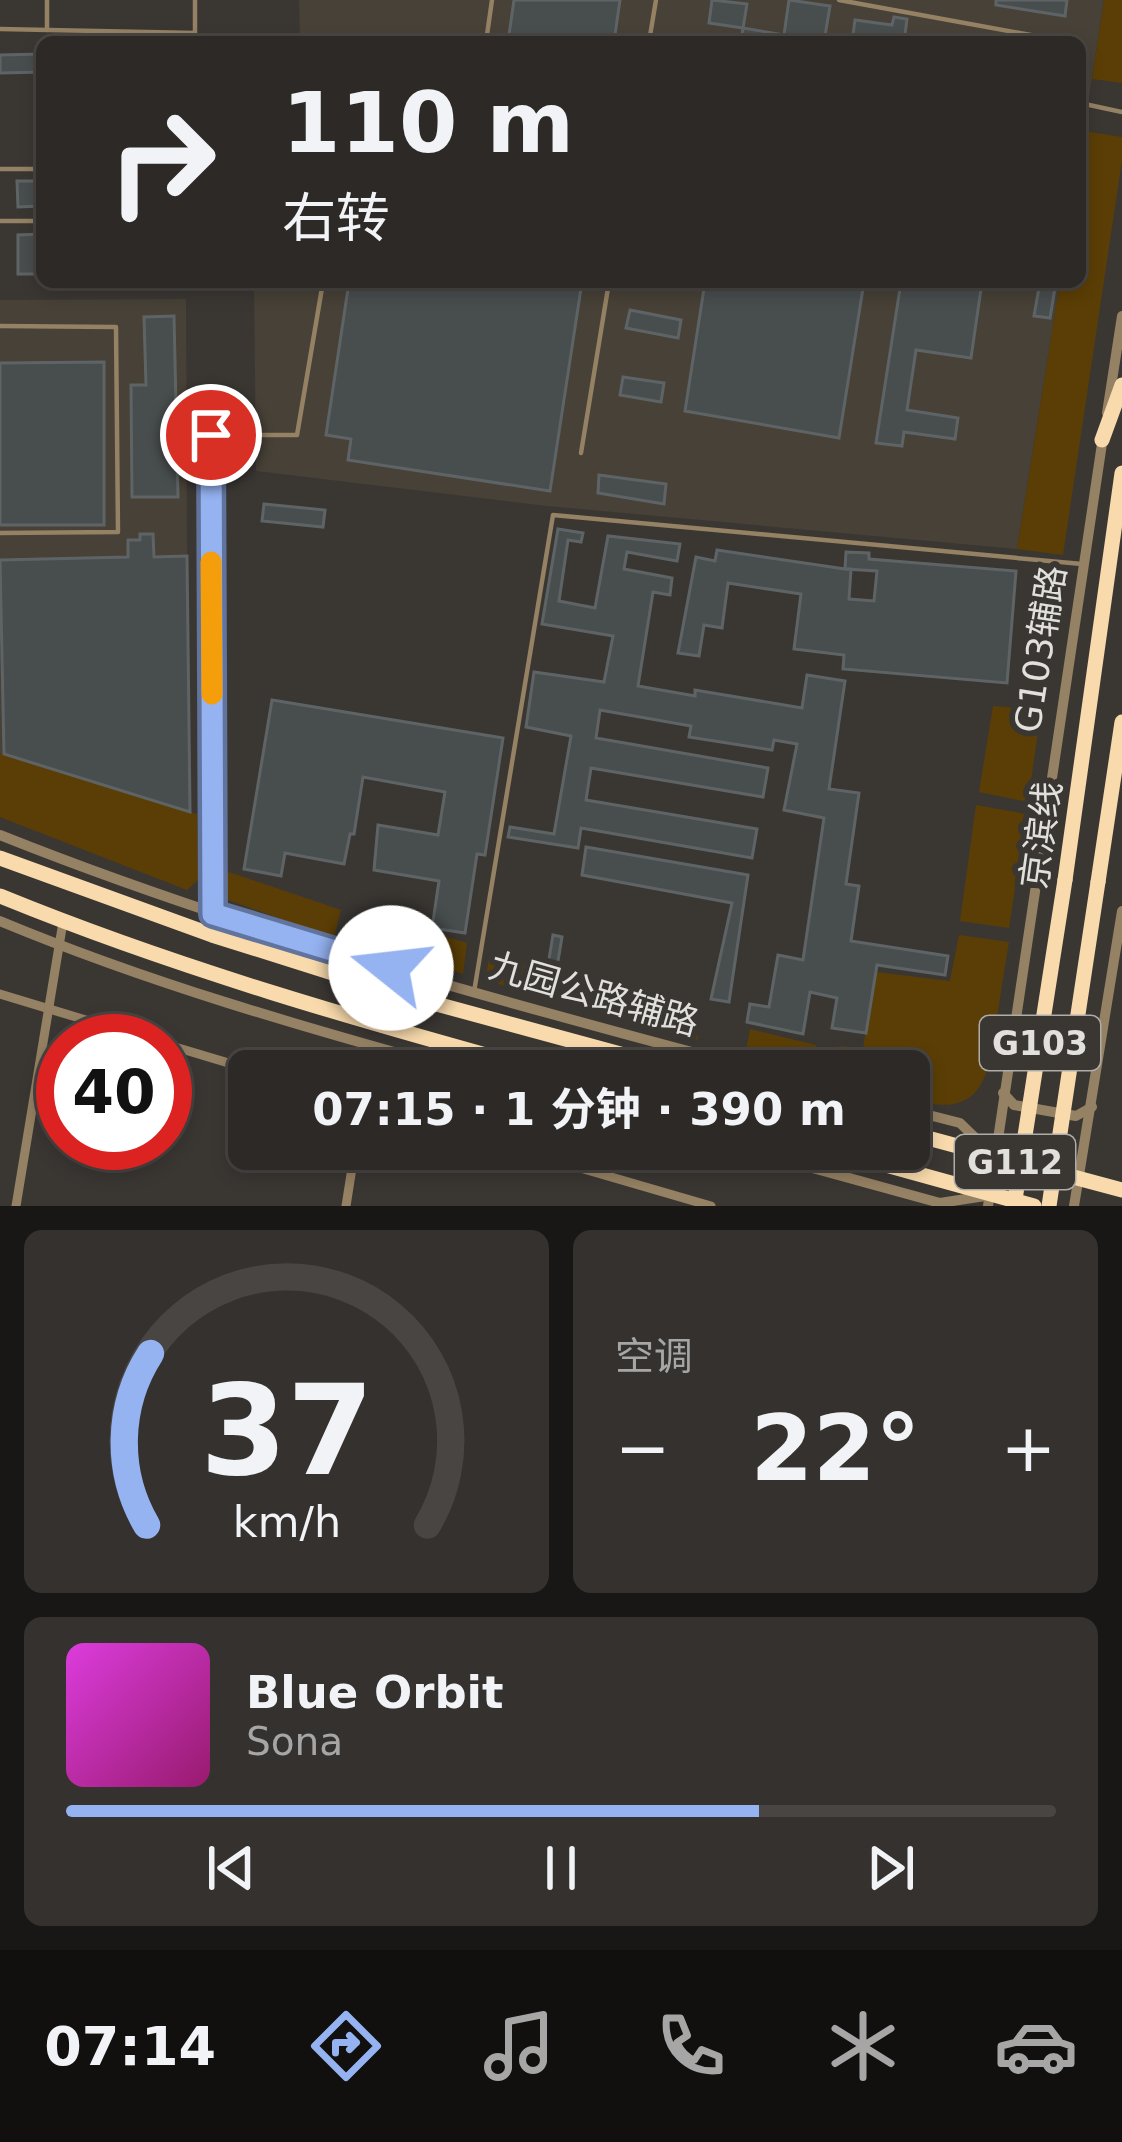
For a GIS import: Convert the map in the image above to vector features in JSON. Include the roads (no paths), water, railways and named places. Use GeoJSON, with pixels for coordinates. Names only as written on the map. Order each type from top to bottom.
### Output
{"type":"FeatureCollection","features":[{"type":"Feature","properties":{"kind":"highway"},"geometry":{"type":"LineString","coordinates":[[1102,440],[1122,386]]}},
{"type":"Feature","properties":{"kind":"highway","name":"京滨线"},"geometry":{"type":"LineString","coordinates":[[1014,1206],[1122,472]]}},
{"type":"Feature","properties":{"kind":"highway","name":"京滨线"},"geometry":{"type":"LineString","coordinates":[[1049,1206],[1122,722]]}},
{"type":"Feature","properties":{"kind":"highway"},"geometry":{"type":"LineString","coordinates":[[0,858],[212,935],[607,1050]]}},
{"type":"Feature","properties":{"kind":"highway"},"geometry":{"type":"LineString","coordinates":[[0,896],[63,922],[373,1024],[468,1050]]}},
{"type":"Feature","properties":{"kind":"highway","name":"G112"},"geometry":{"type":"LineString","coordinates":[[930,1139],[1122,1190]]}},
{"type":"Feature","properties":{"kind":"highway","name":"G112"},"geometry":{"type":"LineString","coordinates":[[893,1170],[989,1201],[1034,1206]]}},
{"type":"Feature","properties":{"kind":"street","name":"G103辅路"},"geometry":{"type":"LineString","coordinates":[[989,1201],[1122,316]]}},
{"type":"Feature","properties":{"kind":"street"},"geometry":{"type":"LineString","coordinates":[[211,435],[212,935]]}},
{"type":"Feature","properties":{"kind":"street","name":"九园公路辅路"},"geometry":{"type":"LineString","coordinates":[[0,835],[213,914],[686,1050]]}},
{"type":"Feature","properties":{"kind":"street"},"geometry":{"type":"LineString","coordinates":[[1074,1206],[1122,911]]}},
{"type":"Feature","properties":{"kind":"street"},"geometry":{"type":"LineString","coordinates":[[0,921],[309,1029],[386,1050]]}},
{"type":"Feature","properties":{"kind":"street"},"geometry":{"type":"LineString","coordinates":[[16,1206],[63,922]]}},
{"type":"Feature","properties":{"kind":"street"},"geometry":{"type":"LineString","coordinates":[[0,994],[65,1014]]}},
{"type":"Feature","properties":{"kind":"street"},"geometry":{"type":"LineString","coordinates":[[192,1052],[228,1063]]}},
{"type":"Feature","properties":{"kind":"street"},"geometry":{"type":"LineString","coordinates":[[1003,1093],[1014,1105],[1076,1116],[1092,1107]]}},
{"type":"Feature","properties":{"kind":"street"},"geometry":{"type":"LineString","coordinates":[[930,1115],[961,1123],[994,1156]]}},
{"type":"Feature","properties":{"kind":"street"},"geometry":{"type":"LineString","coordinates":[[346,1206],[352,1170]]}},
{"type":"Feature","properties":{"kind":"street"},"geometry":{"type":"LineString","coordinates":[[585,1170],[706,1206]]}},
{"type":"Feature","properties":{"kind":"street"},"geometry":{"type":"LineString","coordinates":[[820,1170],[940,1203],[989,1201]]}},
{"type":"Feature","properties":{"kind":"lane"},"geometry":{"type":"LineString","coordinates":[[47,0],[47,30]]}},
{"type":"Feature","properties":{"kind":"lane"},"geometry":{"type":"LineString","coordinates":[[0,29],[194,33],[195,0]]}},
{"type":"Feature","properties":{"kind":"lane"},"geometry":{"type":"LineString","coordinates":[[487,36],[492,0]]}},
{"type":"Feature","properties":{"kind":"lane"},"geometry":{"type":"LineString","coordinates":[[650,36],[656,0]]}},
{"type":"Feature","properties":{"kind":"lane"},"geometry":{"type":"LineString","coordinates":[[839,0],[1036,36]]}},
{"type":"Feature","properties":{"kind":"lane"},"geometry":{"type":"LineString","coordinates":[[920,15],[922,0]]}},
{"type":"Feature","properties":{"kind":"lane"},"geometry":{"type":"LineString","coordinates":[[1086,104],[1122,112]]}},
{"type":"Feature","properties":{"kind":"lane"},"geometry":{"type":"LineString","coordinates":[[0,169],[36,169]]}},
{"type":"Feature","properties":{"kind":"lane"},"geometry":{"type":"LineString","coordinates":[[0,221],[36,221]]}},
{"type":"Feature","properties":{"kind":"lane"},"geometry":{"type":"LineString","coordinates":[[211,435],[297,435],[322,288]]}},
{"type":"Feature","properties":{"kind":"lane"},"geometry":{"type":"LineString","coordinates":[[581,453],[608,288]]}},
{"type":"Feature","properties":{"kind":"lane"},"geometry":{"type":"LineString","coordinates":[[0,326],[116,327],[118,532],[0,532]]}},
{"type":"Feature","properties":{"kind":"lane"},"geometry":{"type":"LineString","coordinates":[[474,992],[553,515],[1083,564]]}}]}
